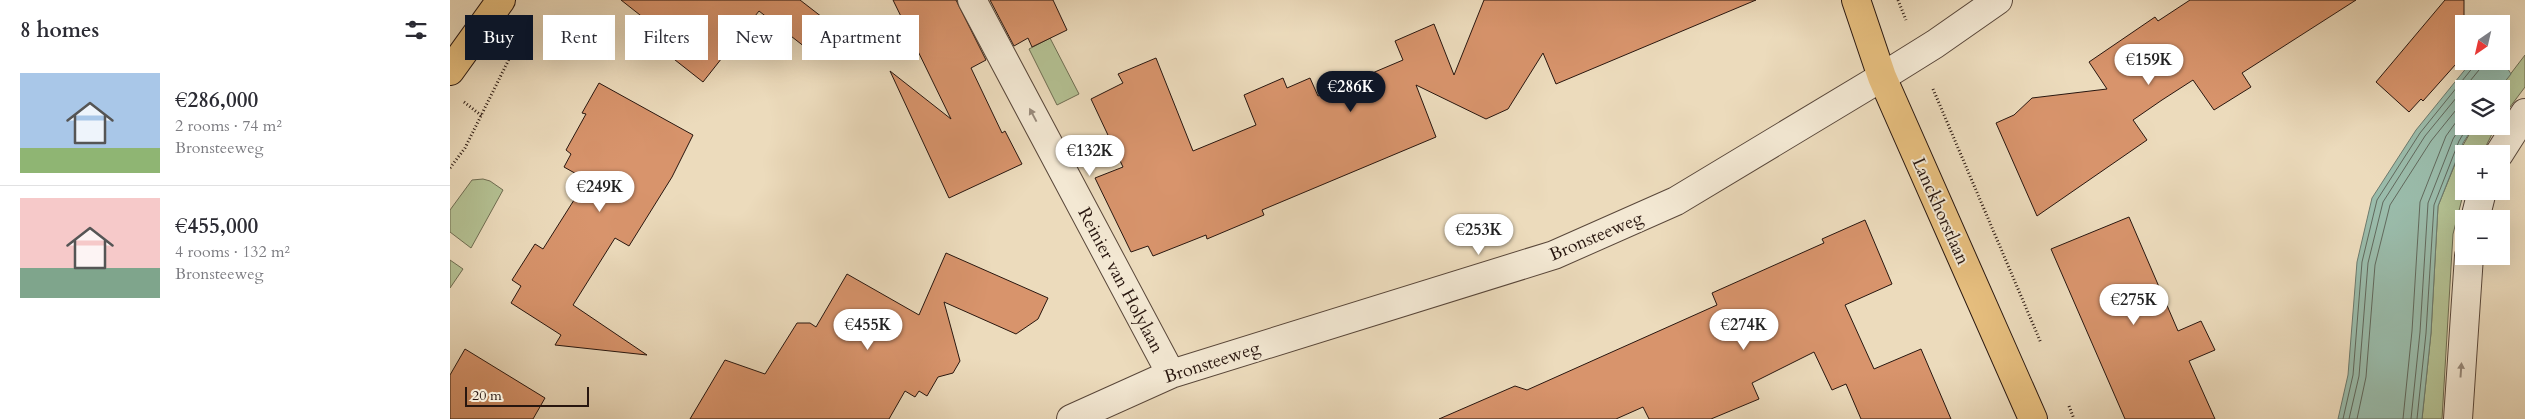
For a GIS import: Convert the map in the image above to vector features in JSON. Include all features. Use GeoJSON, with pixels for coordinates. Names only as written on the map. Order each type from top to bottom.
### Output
{"type":"FeatureCollection","features":[{"type":"Feature","properties":{"kind":"main road"},"geometry":{"type":"LineString","coordinates":[[450,71],[501,0]]}},
{"type":"Feature","properties":{"kind":"main road","name":"Lanckhorstlaan"},"geometry":{"type":"LineString","coordinates":[[1856,0],[1882,77],[2033,419]]}},
{"type":"Feature","properties":{"kind":"street","name":"Reinier van Holylaan"},"geometry":{"type":"LineString","coordinates":[[972,0],[1171,374]]}},
{"type":"Feature","properties":{"kind":"street","name":"Bronsteeweg"},"geometry":{"type":"LineString","coordinates":[[1071,419],[1171,374],[1554,255],[1676,201],[1882,77],[1998,0]]}},
{"type":"Feature","properties":{"kind":"street"},"geometry":{"type":"LineString","coordinates":[[2505,145],[2525,113]]}},
{"type":"Feature","properties":{"kind":"street"},"geometry":{"type":"LineString","coordinates":[[2458,419],[2467,265]]}},
{"type":"Feature","properties":{"kind":"path"},"geometry":{"type":"LineString","coordinates":[[1898,0],[1918,54],[2043,347]]}},
{"type":"Feature","properties":{"kind":"path"},"geometry":{"type":"LineString","coordinates":[[450,168],[465,148],[510,60]]}},
{"type":"Feature","properties":{"kind":"path"},"geometry":{"type":"LineString","coordinates":[[2066,401],[2074,419]]}},
{"type":"Feature","properties":{"kind":"shaded area"},"geometry":{"type":"Polygon","coordinates":[[[1050,38],[1079,94],[1057,105],[1029,49],[1050,38]]]}},
{"type":"Feature","properties":{"kind":"shaded area"},"geometry":{"type":"Polygon","coordinates":[[[2525,55],[2525,87],[2510,107],[2510,80],[2506,80],[2525,55]]]}},
{"type":"Feature","properties":{"kind":"shaded area"},"geometry":{"type":"Polygon","coordinates":[[[2469,135],[2492,135],[2486,145],[2463,145],[2469,135]]]}},
{"type":"Feature","properties":{"kind":"shaded area"},"geometry":{"type":"Polygon","coordinates":[[[2455,164],[2455,200],[2462,200],[2459,210],[2455,210],[2442,419],[2422,419],[2431,333],[2438,206],[2455,164]]]}},
{"type":"Feature","properties":{"kind":"shaded area"},"geometry":{"type":"Polygon","coordinates":[[[483,179],[490,181],[503,190],[471,248],[450,232],[450,210],[472,180],[483,179]]]}},
{"type":"Feature","properties":{"kind":"shaded area"},"geometry":{"type":"Polygon","coordinates":[[[450,260],[463,269],[450,288],[450,260]]]}},
{"type":"Feature","properties":{"kind":"water"},"geometry":{"type":"Polygon","coordinates":[[[2465,70],[2508,70],[2511,74],[2506,80],[2457,80],[2465,70]]]}},
{"type":"Feature","properties":{"kind":"water"},"geometry":{"type":"Polygon","coordinates":[[[2455,82],[2455,135],[2468,135],[2462,145],[2455,145],[2455,163],[2438,206],[2431,333],[2422,419],[2338,419],[2348,375],[2357,262],[2372,198],[2416,130],[2455,82]]]}},
{"type":"Feature","properties":{"kind":"building"},"geometry":{"type":"Polygon","coordinates":[[[621,0],[800,0],[819,15],[802,15],[802,45],[792,37],[792,15],[764,15],[759,11],[756,15],[718,15],[718,60],[720,60],[703,82],[675,60],[708,60],[708,15],[640,15],[621,0]]]}},
{"type":"Feature","properties":{"kind":"building"},"geometry":{"type":"Polygon","coordinates":[[[893,0],[956,0],[986,60],[971,68],[1002,133],[1005,131],[1022,164],[949,198],[890,71],[951,119],[919,53],[919,15],[900,15],[893,0]]]}},
{"type":"Feature","properties":{"kind":"building"},"geometry":{"type":"Polygon","coordinates":[[[990,0],[1053,0],[1067,30],[1032,47],[1028,38],[1014,46],[990,0]]]}},
{"type":"Feature","properties":{"kind":"building"},"geometry":{"type":"Polygon","coordinates":[[[1484,0],[1756,0],[1556,84],[1543,53],[1508,109],[1486,119],[1416,85],[1436,137],[1262,210],[1264,215],[1207,239],[1206,235],[1153,256],[1148,246],[1131,252],[1095,178],[1123,167],[1091,99],[1123,83],[1118,74],[1156,58],[1193,151],[1256,125],[1244,95],[1283,78],[1287,88],[1310,78],[1318,96],[1403,60],[1395,41],[1434,24],[1454,75],[1484,0]]]}},
{"type":"Feature","properties":{"kind":"building"},"geometry":{"type":"Polygon","coordinates":[[[2190,0],[2356,0],[2242,73],[2251,87],[2214,110],[2193,80],[2162,100],[2133,120],[2147,140],[2037,216],[1996,123],[2014,115],[2032,98],[2107,89],[2089,62],[2155,17],[2158,21],[2190,0]]]}},
{"type":"Feature","properties":{"kind":"building"},"geometry":{"type":"Polygon","coordinates":[[[2445,0],[2464,0],[2464,15],[2455,15],[2455,65],[2423,101],[2421,99],[2409,112],[2376,82],[2445,0]]]}},
{"type":"Feature","properties":{"kind":"building"},"geometry":{"type":"Polygon","coordinates":[[[599,83],[693,135],[672,177],[629,246],[615,238],[573,305],[647,355],[555,345],[561,335],[511,303],[521,286],[512,280],[535,244],[543,249],[581,189],[575,185],[580,176],[564,167],[571,154],[566,150],[586,114],[582,113],[599,83]]]}},
{"type":"Feature","properties":{"kind":"building"},"geometry":{"type":"Polygon","coordinates":[[[2129,217],[2178,331],[2201,321],[2215,350],[2189,361],[2215,419],[2125,419],[2051,249],[2129,217]]]}},
{"type":"Feature","properties":{"kind":"building"},"geometry":{"type":"Polygon","coordinates":[[[1865,220],[1892,284],[1845,305],[1874,369],[1921,349],[1951,419],[1861,419],[1846,384],[1832,390],[1814,352],[1752,383],[1759,399],[1711,419],[1649,419],[1643,407],[1616,419],[1439,419],[1515,386],[1527,390],[1717,305],[1712,293],[1824,243],[1822,239],[1865,220]]]}},
{"type":"Feature","properties":{"kind":"building"},"geometry":{"type":"Polygon","coordinates":[[[946,253],[1048,298],[1038,319],[1016,334],[944,302],[960,361],[953,373],[938,377],[927,396],[919,391],[915,397],[905,391],[889,419],[690,419],[725,360],[765,374],[797,323],[810,323],[816,327],[847,274],[919,315],[946,253]]]}},
{"type":"Feature","properties":{"kind":"building"},"geometry":{"type":"Polygon","coordinates":[[[465,349],[545,398],[533,419],[450,419],[450,375],[465,349]]]}}]}
